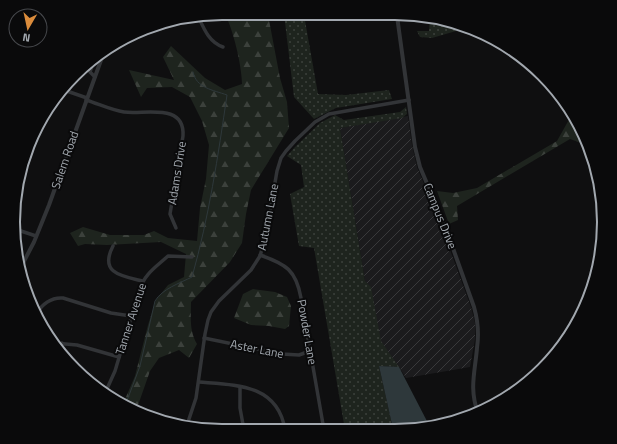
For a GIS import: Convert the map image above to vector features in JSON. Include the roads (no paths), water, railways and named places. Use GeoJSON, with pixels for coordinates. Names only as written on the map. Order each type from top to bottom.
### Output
{"type":"FeatureCollection","features":[{"type":"Feature","properties":{"kind":"street","name":"Campus Drive"},"geometry":{"type":"LineString","coordinates":[[398,20],[418,161],[445,226],[477,319],[478,347],[472,388],[476,407]]}},
{"type":"Feature","properties":{"kind":"street"},"geometry":{"type":"LineString","coordinates":[[201,21],[210,40],[216,45],[223,47]]}},
{"type":"Feature","properties":{"kind":"street","name":"Salem Road"},"geometry":{"type":"LineString","coordinates":[[24,261],[36,236],[101,61]]}},
{"type":"Feature","properties":{"kind":"street"},"geometry":{"type":"LineString","coordinates":[[91,68],[90,72],[95,77]]}},
{"type":"Feature","properties":{"kind":"street"},"geometry":{"type":"LineString","coordinates":[[68,92],[86,99]]}},
{"type":"Feature","properties":{"kind":"street","name":"Adams Drive"},"geometry":{"type":"LineString","coordinates":[[86,99],[123,112],[169,113],[182,125],[183,136],[170,214],[176,228]]}},
{"type":"Feature","properties":{"kind":"street","name":"Autumn Lane"},"geometry":{"type":"LineString","coordinates":[[189,421],[194,408],[199,382],[204,338],[208,320],[213,308],[231,288],[251,270],[260,255],[266,235],[277,171],[283,154],[291,144],[314,122],[329,114],[409,100]]}},
{"type":"Feature","properties":{"kind":"street"},"geometry":{"type":"LineString","coordinates":[[20,231],[36,236]]}},
{"type":"Feature","properties":{"kind":"street"},"geometry":{"type":"LineString","coordinates":[[113,246],[108,257],[110,268],[117,274],[142,282]]}},
{"type":"Feature","properties":{"kind":"street","name":"Powder Lane"},"geometry":{"type":"LineString","coordinates":[[260,255],[286,266],[295,278],[301,294],[323,424]]}},
{"type":"Feature","properties":{"kind":"street","name":"Tanner Avenue"},"geometry":{"type":"LineString","coordinates":[[108,388],[113,378],[142,282],[152,269],[168,256],[192,257]]}},
{"type":"Feature","properties":{"kind":"street"},"geometry":{"type":"LineString","coordinates":[[40,309],[50,300],[63,298],[111,313],[131,316]]}},
{"type":"Feature","properties":{"kind":"street","name":"Aster Lane"},"geometry":{"type":"LineString","coordinates":[[204,338],[282,354],[299,355],[310,351]]}},
{"type":"Feature","properties":{"kind":"street"},"geometry":{"type":"LineString","coordinates":[[62,344],[77,345],[119,357]]}},
{"type":"Feature","properties":{"kind":"street"},"geometry":{"type":"LineString","coordinates":[[199,382],[256,390],[268,397],[280,412],[283,424]]}},
{"type":"Feature","properties":{"kind":"street"},"geometry":{"type":"LineString","coordinates":[[240,387],[240,408],[243,424]]}},
{"type":"Feature","properties":{"kind":"waterway"},"geometry":{"type":"LineString","coordinates":[[127,400],[140,366],[155,301],[162,293],[192,277],[208,209],[227,95],[201,85],[193,72]]}}]}
